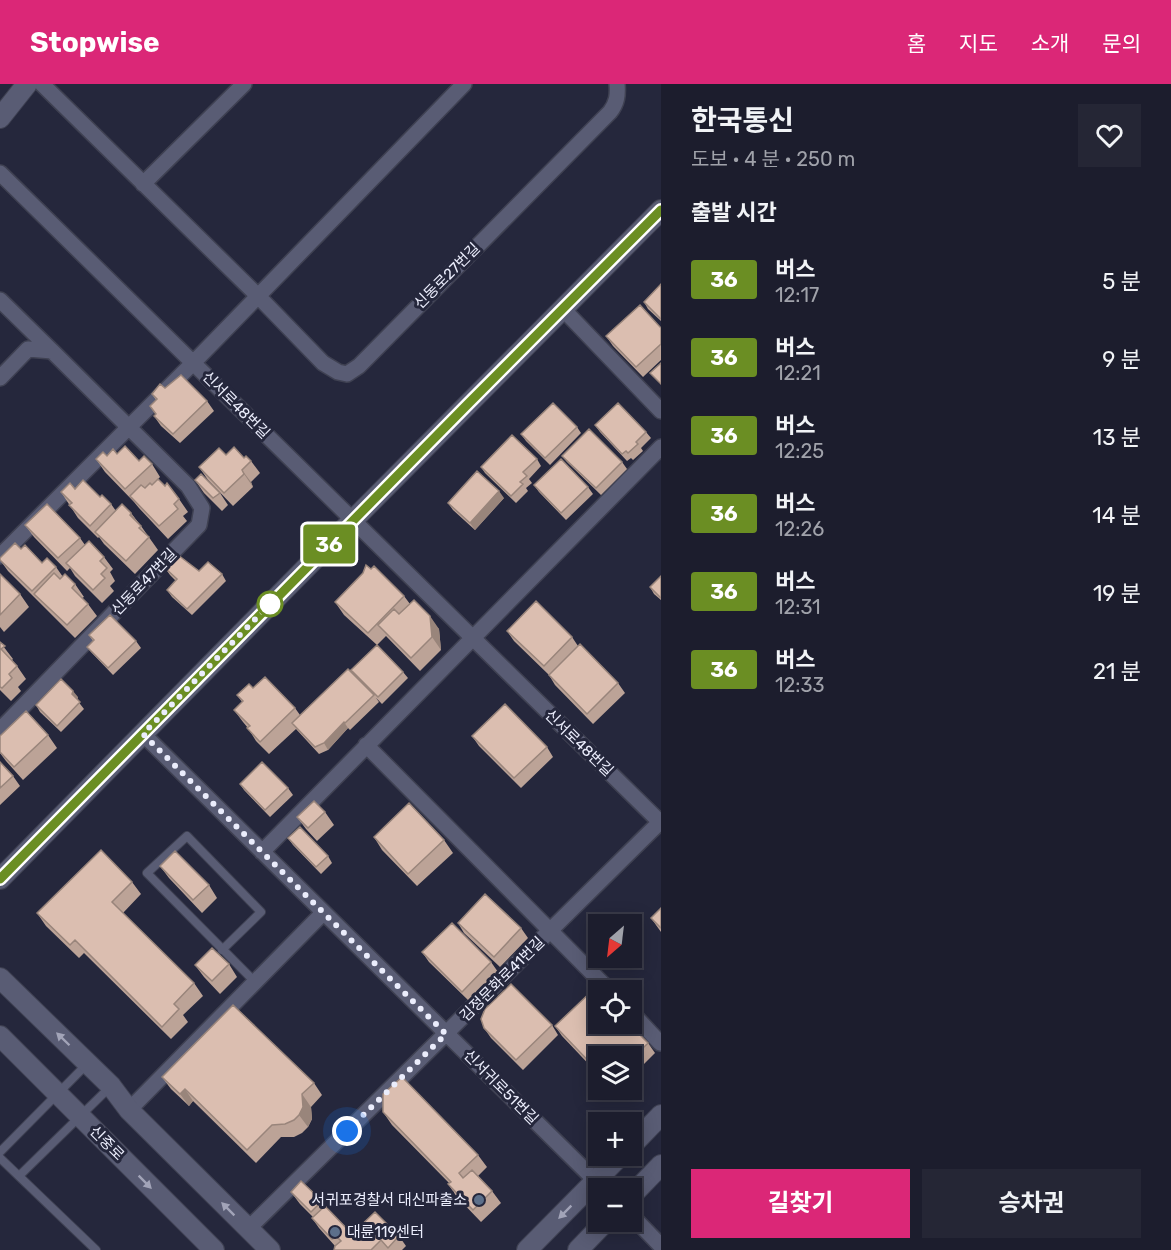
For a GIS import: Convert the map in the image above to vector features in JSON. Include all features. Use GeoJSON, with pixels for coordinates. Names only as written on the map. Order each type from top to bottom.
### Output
{"type":"FeatureCollection","features":[{"type":"Feature","properties":{"kind":"street"},"geometry":{"type":"LineString","coordinates":[[0,118],[27,84]]}},
{"type":"Feature","properties":{"kind":"street","name":"신동로27번길"},"geometry":{"type":"LineString","coordinates":[[42,84],[322,363],[347,374],[359,366],[610,112],[617,99],[616,84]]}},
{"type":"Feature","properties":{"kind":"street"},"geometry":{"type":"LineString","coordinates":[[143,184],[244,84]]}},
{"type":"Feature","properties":{"kind":"street"},"geometry":{"type":"LineString","coordinates":[[0,556],[193,363],[464,84]]}},
{"type":"Feature","properties":{"kind":"street","name":"신서로48번길"},"geometry":{"type":"LineString","coordinates":[[0,173],[661,822]]}},
{"type":"Feature","properties":{"kind":"street"},"geometry":{"type":"LineString","coordinates":[[0,879],[661,210]]}},
{"type":"Feature","properties":{"kind":"street","name":"신동로47번길"},"geometry":{"type":"LineString","coordinates":[[0,300],[188,486],[202,508],[199,525],[0,730]]}},
{"type":"Feature","properties":{"kind":"street"},"geometry":{"type":"LineString","coordinates":[[562,308],[661,411]]}},
{"type":"Feature","properties":{"kind":"street"},"geometry":{"type":"LineString","coordinates":[[0,378],[28,350],[52,351]]}},
{"type":"Feature","properties":{"kind":"street"},"geometry":{"type":"LineString","coordinates":[[262,852],[661,447]]}},
{"type":"Feature","properties":{"kind":"street","name":"신서귀로51번길"},"geometry":{"type":"LineString","coordinates":[[143,734],[593,1178]]}},
{"type":"Feature","properties":{"kind":"street","name":"김정문화로41번길"},"geometry":{"type":"LineString","coordinates":[[366,745],[599,980]]}},
{"type":"Feature","properties":{"kind":"street","name":"김정문화로41번길"},"geometry":{"type":"LineString","coordinates":[[248,1229],[661,822]]}},
{"type":"Feature","properties":{"kind":"street"},"geometry":{"type":"LineString","coordinates":[[129,1110],[323,912]]}},
{"type":"Feature","properties":{"kind":"street"},"geometry":{"type":"LineString","coordinates":[[0,978],[111,1086],[129,1110],[270,1250]]}},
{"type":"Feature","properties":{"kind":"street"},"geometry":{"type":"LineString","coordinates":[[642,1024],[660,1043]]}},
{"type":"Feature","properties":{"kind":"street","name":"신중로"},"geometry":{"type":"LineString","coordinates":[[0,1036],[214,1250]]}},
{"type":"Feature","properties":{"kind":"street"},"geometry":{"type":"LineString","coordinates":[[642,1134],[661,1115]]}},
{"type":"Feature","properties":{"kind":"street"},"geometry":{"type":"LineString","coordinates":[[642,1185],[661,1165]]}},
{"type":"Feature","properties":{"kind":"street"},"geometry":{"type":"LineString","coordinates":[[604,1178],[613,1166]]}},
{"type":"Feature","properties":{"kind":"street"},"geometry":{"type":"LineString","coordinates":[[527,1250],[588,1194]]}},
{"type":"Feature","properties":{"kind":"street"},"geometry":{"type":"LineString","coordinates":[[642,1226],[661,1246]]}},
{"type":"Feature","properties":{"kind":"street"},"geometry":{"type":"LineString","coordinates":[[578,1250],[595,1232]]}},
{"type":"Feature","properties":{"kind":"lane"},"geometry":{"type":"LineString","coordinates":[[222,950],[261,912],[187,836],[147,873],[222,950],[255,982]]}},
{"type":"Feature","properties":{"kind":"lane"},"geometry":{"type":"LineString","coordinates":[[0,1152],[88,1063]]}},
{"type":"Feature","properties":{"kind":"lane"},"geometry":{"type":"LineString","coordinates":[[19,1176],[111,1086]]}},
{"type":"Feature","properties":{"kind":"lane"},"geometry":{"type":"LineString","coordinates":[[0,1158],[96,1250]]}},
{"type":"Feature","properties":{"kind":"building"},"geometry":{"type":"Polygon","coordinates":[[[661,284],[661,319],[644,302],[661,284]]]}},
{"type":"Feature","properties":{"kind":"building"},"geometry":{"type":"Polygon","coordinates":[[[640,305],[661,328],[661,344],[636,367],[606,336],[640,305]]]}},
{"type":"Feature","properties":{"kind":"building"},"geometry":{"type":"Polygon","coordinates":[[[661,363],[661,384],[650,373],[661,363]]]}},
{"type":"Feature","properties":{"kind":"building"},"geometry":{"type":"Polygon","coordinates":[[[181,375],[207,401],[173,434],[154,416],[156,414],[150,406],[157,399],[152,394],[160,384],[165,388],[181,375]]]}},
{"type":"Feature","properties":{"kind":"building"},"geometry":{"type":"Polygon","coordinates":[[[553,403],[577,427],[545,458],[521,434],[553,403]]]}},
{"type":"Feature","properties":{"kind":"building"},"geometry":{"type":"Polygon","coordinates":[[[618,403],[646,432],[636,442],[638,444],[628,453],[626,451],[622,454],[595,425],[618,403]]]}},
{"type":"Feature","properties":{"kind":"building"},"geometry":{"type":"Polygon","coordinates":[[[589,429],[622,462],[596,488],[562,456],[589,429]]]}},
{"type":"Feature","properties":{"kind":"building"},"geometry":{"type":"Polygon","coordinates":[[[512,435],[537,459],[523,472],[527,476],[520,482],[523,484],[511,496],[481,467],[512,435]]]}},
{"type":"Feature","properties":{"kind":"building"},"geometry":{"type":"Polygon","coordinates":[[[125,446],[139,461],[144,456],[152,464],[125,489],[96,459],[103,452],[107,456],[113,449],[117,454],[125,446]]]}},
{"type":"Feature","properties":{"kind":"building"},"geometry":{"type":"Polygon","coordinates":[[[234,447],[244,458],[246,456],[251,461],[242,470],[244,474],[224,493],[199,467],[219,448],[226,455],[234,447]]]}},
{"type":"Feature","properties":{"kind":"building"},"geometry":{"type":"Polygon","coordinates":[[[561,459],[588,487],[561,513],[534,485],[561,459]]]}},
{"type":"Feature","properties":{"kind":"building"},"geometry":{"type":"Polygon","coordinates":[[[477,471],[499,491],[470,523],[448,503],[477,471]]]}},
{"type":"Feature","properties":{"kind":"building"},"geometry":{"type":"Polygon","coordinates":[[[201,474],[220,493],[213,498],[195,480],[201,474]]]}},
{"type":"Feature","properties":{"kind":"building"},"geometry":{"type":"Polygon","coordinates":[[[158,479],[165,486],[167,483],[179,499],[174,504],[178,509],[159,526],[130,496],[141,485],[145,488],[158,479]]]}},
{"type":"Feature","properties":{"kind":"building"},"geometry":{"type":"Polygon","coordinates":[[[83,480],[100,497],[102,495],[111,504],[90,526],[69,505],[72,503],[61,492],[70,483],[75,489],[83,480]]]}},
{"type":"Feature","properties":{"kind":"building"},"geometry":{"type":"Polygon","coordinates":[[[47,504],[80,538],[58,558],[25,525],[47,504]]]}},
{"type":"Feature","properties":{"kind":"building"},"geometry":{"type":"Polygon","coordinates":[[[122,504],[141,526],[139,528],[149,537],[126,561],[95,532],[122,504]]]}},
{"type":"Feature","properties":{"kind":"building"},"geometry":{"type":"Polygon","coordinates":[[[89,541],[104,557],[100,561],[107,568],[101,574],[105,578],[93,590],[66,563],[89,541]]]}},
{"type":"Feature","properties":{"kind":"building"},"geometry":{"type":"Polygon","coordinates":[[[15,543],[21,549],[25,545],[42,563],[47,558],[56,567],[32,591],[0,560],[15,543]]]}},
{"type":"Feature","properties":{"kind":"building"},"geometry":{"type":"Polygon","coordinates":[[[178,555],[199,571],[208,562],[222,574],[187,609],[167,590],[177,579],[165,568],[178,555]]]}},
{"type":"Feature","properties":{"kind":"building"},"geometry":{"type":"Polygon","coordinates":[[[366,565],[371,569],[374,566],[404,596],[368,633],[335,602],[363,573],[366,565]]]}},
{"type":"Feature","properties":{"kind":"building"},"geometry":{"type":"Polygon","coordinates":[[[54,573],[60,579],[65,574],[75,584],[72,588],[88,604],[67,625],[34,594],[54,573]]]}},
{"type":"Feature","properties":{"kind":"building"},"geometry":{"type":"Polygon","coordinates":[[[0,574],[20,594],[0,615],[0,574]]]}},
{"type":"Feature","properties":{"kind":"building"},"geometry":{"type":"Polygon","coordinates":[[[661,576],[661,598],[650,587],[661,576]]]}},
{"type":"Feature","properties":{"kind":"building"},"geometry":{"type":"Polygon","coordinates":[[[414,600],[430,616],[432,637],[411,658],[378,625],[394,609],[399,614],[414,600]]]}},
{"type":"Feature","properties":{"kind":"building"},"geometry":{"type":"Polygon","coordinates":[[[536,601],[572,637],[544,666],[507,631],[536,601]]]}},
{"type":"Feature","properties":{"kind":"building"},"geometry":{"type":"Polygon","coordinates":[[[110,615],[136,641],[108,668],[87,647],[94,640],[89,635],[110,615]]]}},
{"type":"Feature","properties":{"kind":"building"},"geometry":{"type":"Polygon","coordinates":[[[0,642],[5,646],[1,649],[17,666],[9,674],[12,678],[2,688],[0,687],[0,642]]]}},
{"type":"Feature","properties":{"kind":"building"},"geometry":{"type":"Polygon","coordinates":[[[580,644],[618,683],[587,714],[549,675],[580,644]]]}},
{"type":"Feature","properties":{"kind":"building"},"geometry":{"type":"Polygon","coordinates":[[[377,645],[403,672],[378,697],[351,670],[377,645]]]}},
{"type":"Feature","properties":{"kind":"building"},"geometry":{"type":"Polygon","coordinates":[[[348,669],[374,695],[324,743],[315,747],[292,723],[348,669]]]}},
{"type":"Feature","properties":{"kind":"building"},"geometry":{"type":"Polygon","coordinates":[[[265,677],[295,708],[260,742],[247,728],[250,726],[234,710],[243,701],[237,695],[249,684],[253,688],[265,677]]]}},
{"type":"Feature","properties":{"kind":"building"},"geometry":{"type":"Polygon","coordinates":[[[61,679],[80,702],[57,726],[36,705],[61,679]]]}},
{"type":"Feature","properties":{"kind":"building"},"geometry":{"type":"Polygon","coordinates":[[[505,704],[547,747],[514,778],[472,736],[505,704]]]}},
{"type":"Feature","properties":{"kind":"building"},"geometry":{"type":"Polygon","coordinates":[[[26,711],[48,735],[14,767],[0,752],[0,736],[26,711]]]}},
{"type":"Feature","properties":{"kind":"building"},"geometry":{"type":"Polygon","coordinates":[[[0,762],[13,776],[0,788],[0,762]]]}},
{"type":"Feature","properties":{"kind":"building"},"geometry":{"type":"Polygon","coordinates":[[[262,762],[288,788],[265,810],[240,784],[262,762]]]}},
{"type":"Feature","properties":{"kind":"building"},"geometry":{"type":"Polygon","coordinates":[[[314,801],[325,812],[308,828],[297,817],[314,801]]]}},
{"type":"Feature","properties":{"kind":"building"},"geometry":{"type":"Polygon","coordinates":[[[409,803],[444,840],[408,874],[374,837],[409,803]]]}},
{"type":"Feature","properties":{"kind":"building"},"geometry":{"type":"Polygon","coordinates":[[[300,827],[328,856],[316,867],[288,838],[300,827]]]}},
{"type":"Feature","properties":{"kind":"building"},"geometry":{"type":"Polygon","coordinates":[[[101,850],[132,882],[112,902],[194,983],[174,1004],[179,1009],[162,1027],[75,940],[70,945],[37,913],[101,850]]]}},
{"type":"Feature","properties":{"kind":"building"},"geometry":{"type":"Polygon","coordinates":[[[175,851],[209,885],[193,900],[160,866],[175,851]]]}},
{"type":"Feature","properties":{"kind":"building"},"geometry":{"type":"Polygon","coordinates":[[[485,894],[521,928],[494,957],[458,923],[485,894]]]}},
{"type":"Feature","properties":{"kind":"building"},"geometry":{"type":"Polygon","coordinates":[[[661,908],[661,928],[651,918],[661,908]]]}},
{"type":"Feature","properties":{"kind":"building"},"geometry":{"type":"Polygon","coordinates":[[[452,923],[491,962],[462,992],[422,952],[452,923]]]}},
{"type":"Feature","properties":{"kind":"building"},"geometry":{"type":"Polygon","coordinates":[[[212,948],[229,964],[212,981],[195,965],[212,948]]]}},
{"type":"Feature","properties":{"kind":"building"},"geometry":{"type":"Polygon","coordinates":[[[511,984],[552,1025],[516,1060],[484,1028],[481,1019],[485,1009],[511,984]]]}},
{"type":"Feature","properties":{"kind":"building"},"geometry":{"type":"Polygon","coordinates":[[[588,995],[588,1034],[639,1034],[648,1043],[642,1049],[642,1046],[588,1046],[588,1061],[555,1026],[588,995]]]}},
{"type":"Feature","properties":{"kind":"building"},"geometry":{"type":"Polygon","coordinates":[[[233,1005],[314,1083],[302,1094],[303,1107],[294,1120],[285,1124],[272,1125],[247,1150],[185,1089],[180,1094],[162,1077],[233,1005]]]}},
{"type":"Feature","properties":{"kind":"building"},"geometry":{"type":"Polygon","coordinates":[[[402,1077],[478,1155],[459,1173],[463,1178],[472,1170],[492,1191],[473,1210],[448,1184],[451,1182],[383,1112],[383,1094],[402,1077]]]}},
{"type":"Feature","properties":{"kind":"building"},"geometry":{"type":"Polygon","coordinates":[[[301,1181],[322,1201],[311,1212],[291,1192],[301,1181]]]}},
{"type":"Feature","properties":{"kind":"building"},"geometry":{"type":"Polygon","coordinates":[[[325,1206],[352,1234],[375,1212],[399,1236],[388,1248],[381,1240],[371,1250],[334,1250],[341,1241],[337,1237],[332,1239],[312,1218],[325,1206]]]}},
{"type":"Feature","properties":{"kind":"bus line","name":"36"},"geometry":{"type":"LineString","coordinates":[[0,879],[661,210]]}},
{"type":"Feature","properties":{"kind":"place","name":"서귀포경찰서 대신파출소"},"geometry":{"type":"Point","coordinates":[479,1200]}},
{"type":"Feature","properties":{"kind":"place","name":"대륜119센터"},"geometry":{"type":"Point","coordinates":[335,1232]}},
{"type":"Feature","properties":{"kind":"route"},"geometry":{"type":"LineString","coordinates":[[270,604],[143,734],[446,1034],[347,1131]]}}]}
